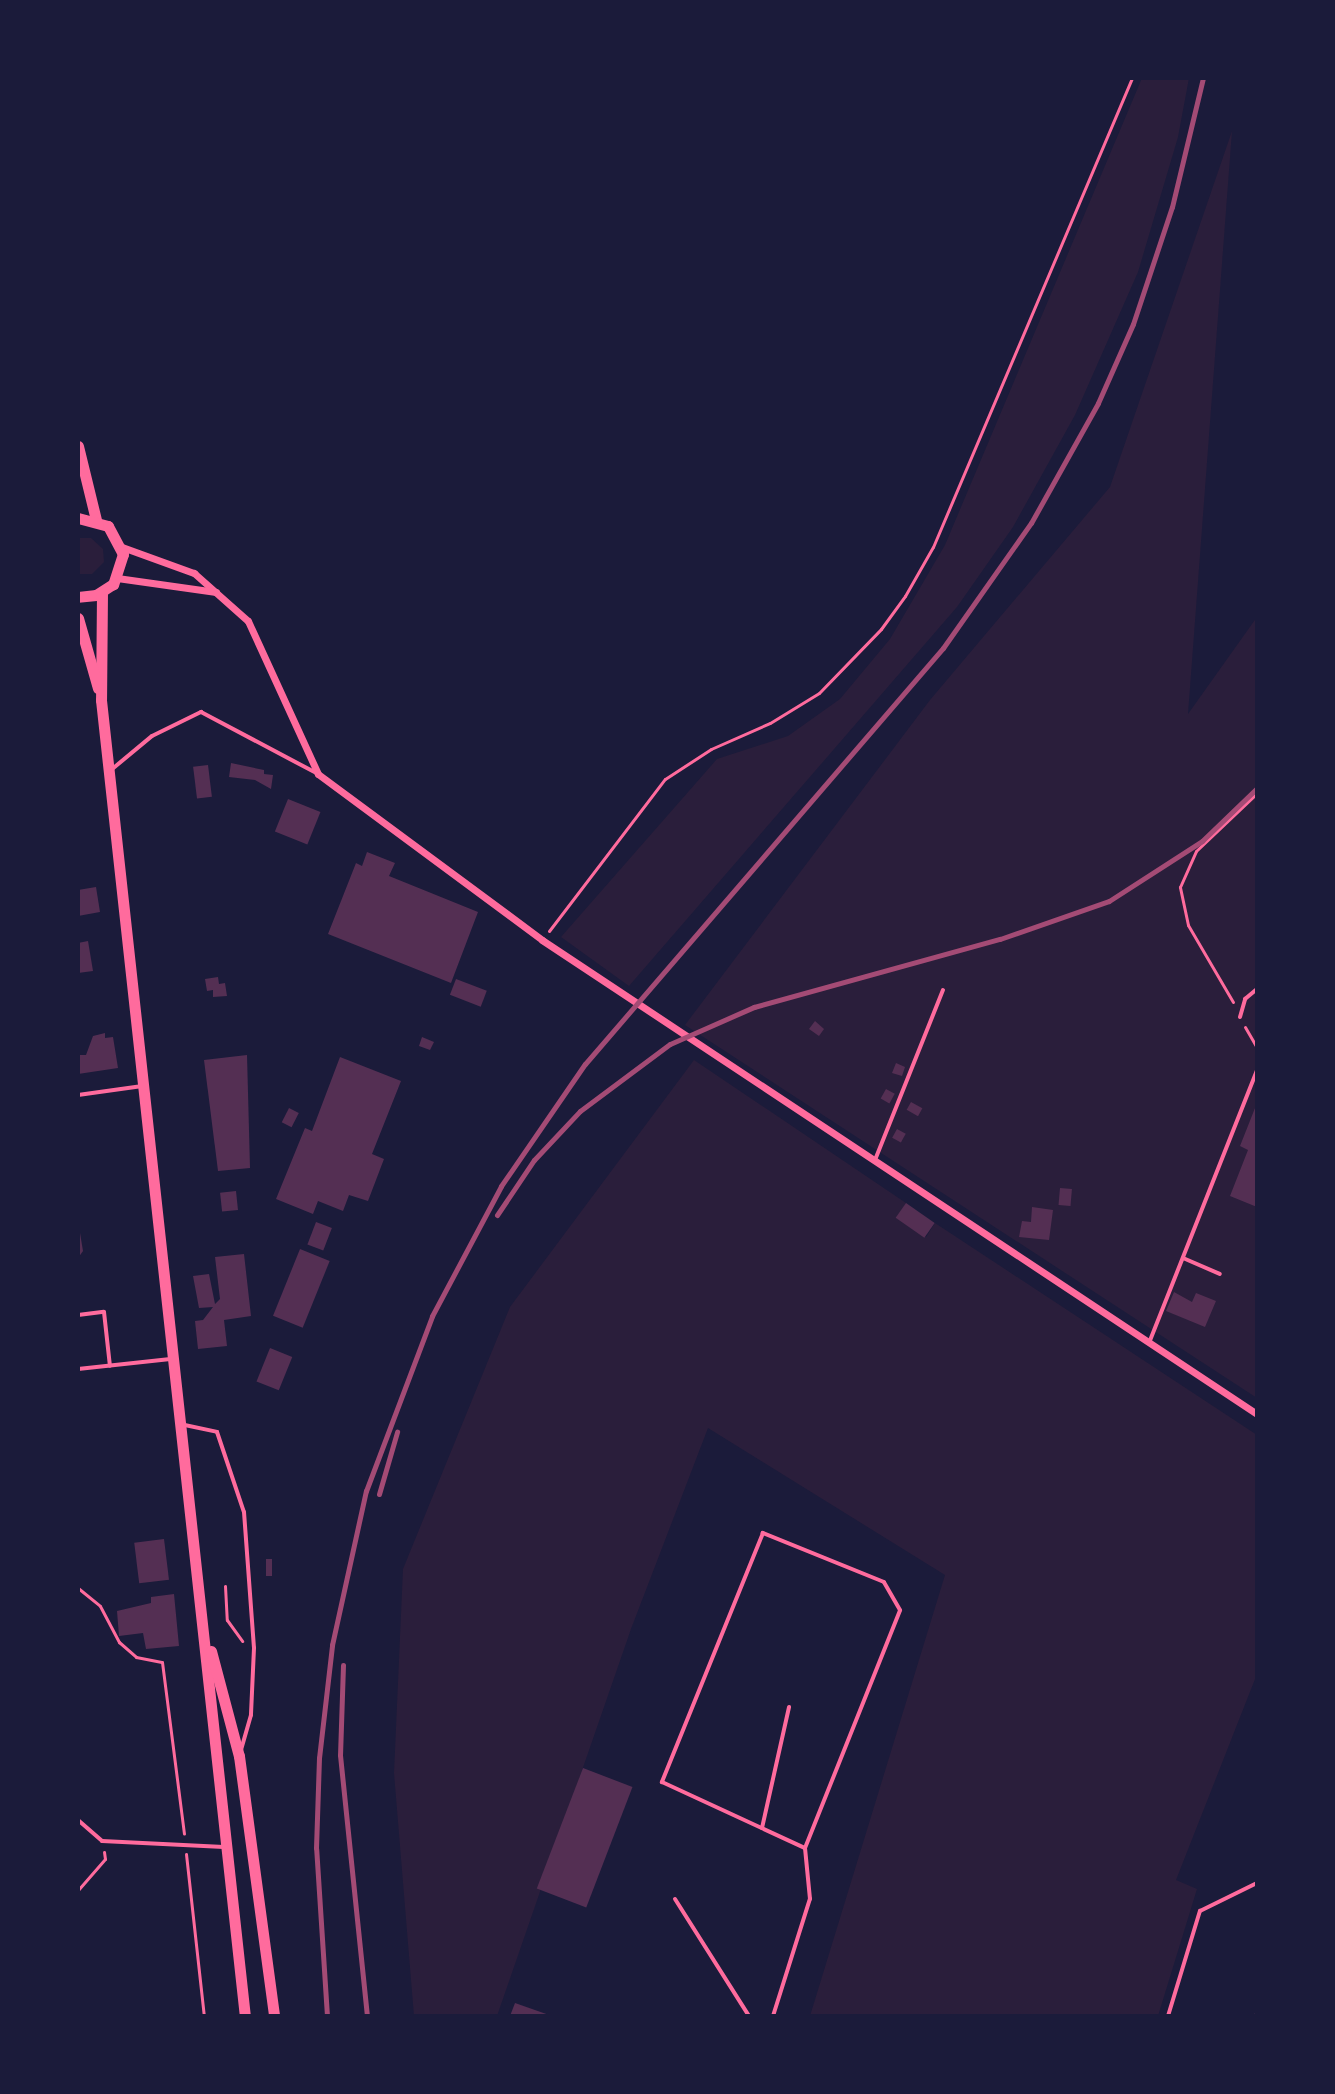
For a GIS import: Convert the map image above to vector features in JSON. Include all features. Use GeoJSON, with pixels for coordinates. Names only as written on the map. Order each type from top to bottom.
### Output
{"type":"FeatureCollection","features":[{"type":"Feature","properties":{"kind":"main road"},"geometry":{"type":"LineString","coordinates":[[78,446],[96,520]]}},
{"type":"Feature","properties":{"kind":"main road"},"geometry":{"type":"LineString","coordinates":[[78,518],[96,520],[112,531],[122,547],[117,578],[102,592],[78,597]]}},
{"type":"Feature","properties":{"kind":"main road"},"geometry":{"type":"LineString","coordinates":[[102,592],[101,700],[245,2016]]}},
{"type":"Feature","properties":{"kind":"main road"},"geometry":{"type":"LineString","coordinates":[[78,618],[101,700]]}},
{"type":"Feature","properties":{"kind":"main road"},"geometry":{"type":"LineString","coordinates":[[204,1622],[239,1756],[274,2016]]}},
{"type":"Feature","properties":{"kind":"street"},"geometry":{"type":"LineString","coordinates":[[122,547],[194,573],[222,594],[261,641],[318,774],[542,940],[1257,1414]]}},
{"type":"Feature","properties":{"kind":"street"},"geometry":{"type":"LineString","coordinates":[[117,578],[222,594]]}},
{"type":"Feature","properties":{"kind":"lane"},"geometry":{"type":"LineString","coordinates":[[110,771],[152,736],[201,712],[318,774]]}},
{"type":"Feature","properties":{"kind":"lane"},"geometry":{"type":"LineString","coordinates":[[1240,1017],[1245,999],[1257,989]]}},
{"type":"Feature","properties":{"kind":"lane"},"geometry":{"type":"LineString","coordinates":[[875,1160],[943,990]]}},
{"type":"Feature","properties":{"kind":"lane"},"geometry":{"type":"LineString","coordinates":[[1149,1343],[1257,1070]]}},
{"type":"Feature","properties":{"kind":"lane"},"geometry":{"type":"LineString","coordinates":[[78,1095],[142,1086]]}},
{"type":"Feature","properties":{"kind":"lane"},"geometry":{"type":"LineString","coordinates":[[1183,1258],[1220,1274]]}},
{"type":"Feature","properties":{"kind":"lane"},"geometry":{"type":"LineString","coordinates":[[78,1315],[104,1312],[110,1366]]}},
{"type":"Feature","properties":{"kind":"lane"},"geometry":{"type":"LineString","coordinates":[[78,1369],[172,1359]]}},
{"type":"Feature","properties":{"kind":"lane"},"geometry":{"type":"LineString","coordinates":[[180,1424],[208,1427],[225,1445],[244,1512],[254,1657],[251,1715],[239,1756]]}},
{"type":"Feature","properties":{"kind":"lane"},"geometry":{"type":"LineString","coordinates":[[773,2016],[810,1899],[805,1848],[900,1610],[884,1582],[763,1533],[662,1782],[805,1848]]}},
{"type":"Feature","properties":{"kind":"lane"},"geometry":{"type":"LineString","coordinates":[[762,1828],[789,1707]]}},
{"type":"Feature","properties":{"kind":"lane"},"geometry":{"type":"LineString","coordinates":[[78,1820],[102,1841],[225,1847]]}},
{"type":"Feature","properties":{"kind":"lane"},"geometry":{"type":"LineString","coordinates":[[1168,2016],[1200,1911],[1257,1883]]}},
{"type":"Feature","properties":{"kind":"lane"},"geometry":{"type":"LineString","coordinates":[[675,1899],[749,2016]]}},
{"type":"Feature","properties":{"kind":"path"},"geometry":{"type":"LineString","coordinates":[[542,940],[665,779],[711,749],[819,693],[881,629],[905,596],[933,547],[1132,78]]}},
{"type":"Feature","properties":{"kind":"path"},"geometry":{"type":"LineString","coordinates":[[1257,793],[1196,851],[1180,887],[1188,925],[1257,1048]]}},
{"type":"Feature","properties":{"kind":"path"},"geometry":{"type":"LineString","coordinates":[[225,1586],[227,1620],[254,1657]]}},
{"type":"Feature","properties":{"kind":"path"},"geometry":{"type":"LineString","coordinates":[[78,1588],[100,1606],[119,1642],[136,1657],[162,1662],[204,2016]]}},
{"type":"Feature","properties":{"kind":"path"},"geometry":{"type":"LineString","coordinates":[[78,1890],[105,1859],[102,1841]]}},
{"type":"Feature","properties":{"kind":"shaded area"},"geometry":{"type":"Polygon","coordinates":[[[1142,78],[1189,78],[1178,137],[1138,272],[1075,415],[1013,527],[957,607],[629,986],[561,937],[717,759],[788,736],[840,699],[890,639],[945,545],[1142,78]]]}},
{"type":"Feature","properties":{"kind":"shaded area"},"geometry":{"type":"Polygon","coordinates":[[[1232,131],[1188,714],[1257,617],[1257,1398],[685,1025],[930,700],[1110,487],[1232,131]]]}},
{"type":"Feature","properties":{"kind":"shaded area"},"geometry":{"type":"Polygon","coordinates":[[[78,538],[91,538],[103,549],[104,562],[92,574],[78,574],[78,538]]]}},
{"type":"Feature","properties":{"kind":"shaded area"},"geometry":{"type":"Polygon","coordinates":[[[694,1060],[906,1203],[897,1218],[926,1237],[935,1223],[1257,1435],[1257,1674],[1176,1880],[1197,1889],[1158,2016],[810,2016],[945,1575],[708,1428],[631,1629],[497,2016],[414,2016],[394,1773],[403,1569],[510,1307],[694,1060]]]}},
{"type":"Feature","properties":{"kind":"building"},"geometry":{"type":"Polygon","coordinates":[[[231,763],[273,775],[271,789],[255,780],[229,777],[231,763]]]}},
{"type":"Feature","properties":{"kind":"building"},"geometry":{"type":"Polygon","coordinates":[[[208,765],[212,797],[197,799],[193,767],[208,765]]]}},
{"type":"Feature","properties":{"kind":"building"},"geometry":{"type":"Polygon","coordinates":[[[288,799],[320,812],[307,845],[275,831],[288,799]]]}},
{"type":"Feature","properties":{"kind":"building"},"geometry":{"type":"Polygon","coordinates":[[[367,852],[395,863],[389,876],[478,912],[451,983],[328,934],[356,863],[362,866],[367,852]]]}},
{"type":"Feature","properties":{"kind":"building"},"geometry":{"type":"Polygon","coordinates":[[[96,887],[100,912],[78,916],[78,890],[96,887]]]}},
{"type":"Feature","properties":{"kind":"building"},"geometry":{"type":"Polygon","coordinates":[[[88,941],[93,971],[78,973],[78,943],[88,941]]]}},
{"type":"Feature","properties":{"kind":"building"},"geometry":{"type":"Polygon","coordinates":[[[218,977],[219,984],[225,983],[227,996],[213,997],[213,990],[207,991],[205,979],[218,977]]]}},
{"type":"Feature","properties":{"kind":"building"},"geometry":{"type":"Polygon","coordinates":[[[456,979],[487,991],[481,1007],[450,995],[456,979]]]}},
{"type":"Feature","properties":{"kind":"building"},"geometry":{"type":"Polygon","coordinates":[[[815,1021],[824,1029],[819,1036],[809,1029],[815,1021]]]}},
{"type":"Feature","properties":{"kind":"building"},"geometry":{"type":"Polygon","coordinates":[[[105,1033],[105,1038],[113,1037],[118,1068],[78,1074],[78,1055],[86,1055],[93,1036],[105,1033]]]}},
{"type":"Feature","properties":{"kind":"building"},"geometry":{"type":"Polygon","coordinates":[[[422,1037],[434,1042],[430,1050],[419,1046],[422,1037]]]}},
{"type":"Feature","properties":{"kind":"building"},"geometry":{"type":"Polygon","coordinates":[[[247,1055],[250,1168],[218,1171],[204,1060],[247,1055]]]}},
{"type":"Feature","properties":{"kind":"building"},"geometry":{"type":"Polygon","coordinates":[[[340,1057],[401,1081],[372,1154],[384,1159],[368,1201],[349,1195],[343,1211],[318,1201],[313,1214],[276,1199],[305,1128],[312,1131],[340,1057]]]}},
{"type":"Feature","properties":{"kind":"building"},"geometry":{"type":"Polygon","coordinates":[[[896,1063],[905,1067],[902,1076],[892,1073],[896,1063]]]}},
{"type":"Feature","properties":{"kind":"building"},"geometry":{"type":"Polygon","coordinates":[[[886,1089],[895,1094],[889,1103],[881,1099],[886,1089]]]}},
{"type":"Feature","properties":{"kind":"building"},"geometry":{"type":"Polygon","coordinates":[[[911,1102],[922,1108],[918,1116],[907,1110],[911,1102]]]}},
{"type":"Feature","properties":{"kind":"building"},"geometry":{"type":"Polygon","coordinates":[[[1257,1103],[1257,1207],[1230,1196],[1248,1150],[1240,1146],[1257,1103]]]}},
{"type":"Feature","properties":{"kind":"building"},"geometry":{"type":"Polygon","coordinates":[[[289,1108],[299,1113],[292,1127],[282,1122],[289,1108]]]}},
{"type":"Feature","properties":{"kind":"building"},"geometry":{"type":"Polygon","coordinates":[[[897,1129],[906,1134],[901,1143],[892,1138],[897,1129]]]}},
{"type":"Feature","properties":{"kind":"building"},"geometry":{"type":"Polygon","coordinates":[[[1060,1188],[1072,1189],[1070,1206],[1059,1205],[1060,1188]]]}},
{"type":"Feature","properties":{"kind":"building"},"geometry":{"type":"Polygon","coordinates":[[[236,1191],[238,1210],[222,1212],[220,1193],[236,1191]]]}},
{"type":"Feature","properties":{"kind":"building"},"geometry":{"type":"Polygon","coordinates":[[[906,1203],[935,1223],[924,1238],[896,1218],[906,1203]]]}},
{"type":"Feature","properties":{"kind":"building"},"geometry":{"type":"Polygon","coordinates":[[[1032,1207],[1053,1210],[1049,1240],[1019,1237],[1022,1221],[1031,1222],[1032,1207]]]}},
{"type":"Feature","properties":{"kind":"building"},"geometry":{"type":"Polygon","coordinates":[[[78,1221],[83,1251],[78,1258],[78,1221]]]}},
{"type":"Feature","properties":{"kind":"building"},"geometry":{"type":"Polygon","coordinates":[[[316,1222],[332,1228],[323,1250],[307,1244],[316,1222]]]}},
{"type":"Feature","properties":{"kind":"building"},"geometry":{"type":"Polygon","coordinates":[[[300,1249],[330,1261],[303,1328],[273,1316],[300,1249]]]}},
{"type":"Feature","properties":{"kind":"building"},"geometry":{"type":"Polygon","coordinates":[[[244,1254],[251,1316],[224,1320],[227,1346],[198,1349],[195,1321],[203,1320],[213,1307],[199,1308],[193,1276],[209,1274],[215,1304],[220,1299],[215,1257],[244,1254]]]}},
{"type":"Feature","properties":{"kind":"building"},"geometry":{"type":"Polygon","coordinates":[[[1174,1292],[1192,1302],[1196,1293],[1216,1301],[1205,1327],[1166,1311],[1174,1292]]]}},
{"type":"Feature","properties":{"kind":"building"},"geometry":{"type":"Polygon","coordinates":[[[270,1348],[292,1357],[279,1390],[257,1381],[270,1348]]]}},
{"type":"Feature","properties":{"kind":"building"},"geometry":{"type":"Polygon","coordinates":[[[164,1539],[169,1580],[139,1583],[134,1543],[164,1539]]]}},
{"type":"Feature","properties":{"kind":"building"},"geometry":{"type":"Polygon","coordinates":[[[266,1559],[272,1559],[272,1576],[266,1576],[266,1559]]]}},
{"type":"Feature","properties":{"kind":"building"},"geometry":{"type":"Polygon","coordinates":[[[174,1594],[179,1646],[146,1649],[143,1633],[119,1636],[117,1611],[151,1603],[151,1597],[174,1594]]]}},
{"type":"Feature","properties":{"kind":"building"},"geometry":{"type":"Polygon","coordinates":[[[583,1768],[632,1787],[586,1907],[537,1888],[583,1768]]]}},
{"type":"Feature","properties":{"kind":"building"},"geometry":{"type":"Polygon","coordinates":[[[515,2003],[552,2016],[510,2016],[515,2003]]]}},
{"type":"Feature","properties":{"kind":"railway"},"geometry":{"type":"LineString","coordinates":[[327,2016],[316,1848],[319,1758],[332,1645],[366,1491],[432,1316],[501,1186],[585,1064],[943,648],[1031,523],[1098,403],[1133,324],[1172,207],[1203,78]]}},
{"type":"Feature","properties":{"kind":"railway"},"geometry":{"type":"LineString","coordinates":[[497,1215],[534,1160],[580,1111],[670,1044],[754,1007],[1000,939],[1109,901],[1202,841],[1257,788]]}},
{"type":"Feature","properties":{"kind":"railway"},"geometry":{"type":"LineString","coordinates":[[379,1494],[397,1432]]}},
{"type":"Feature","properties":{"kind":"railway"},"geometry":{"type":"LineString","coordinates":[[343,1665],[340,1755],[367,2016]]}}]}
